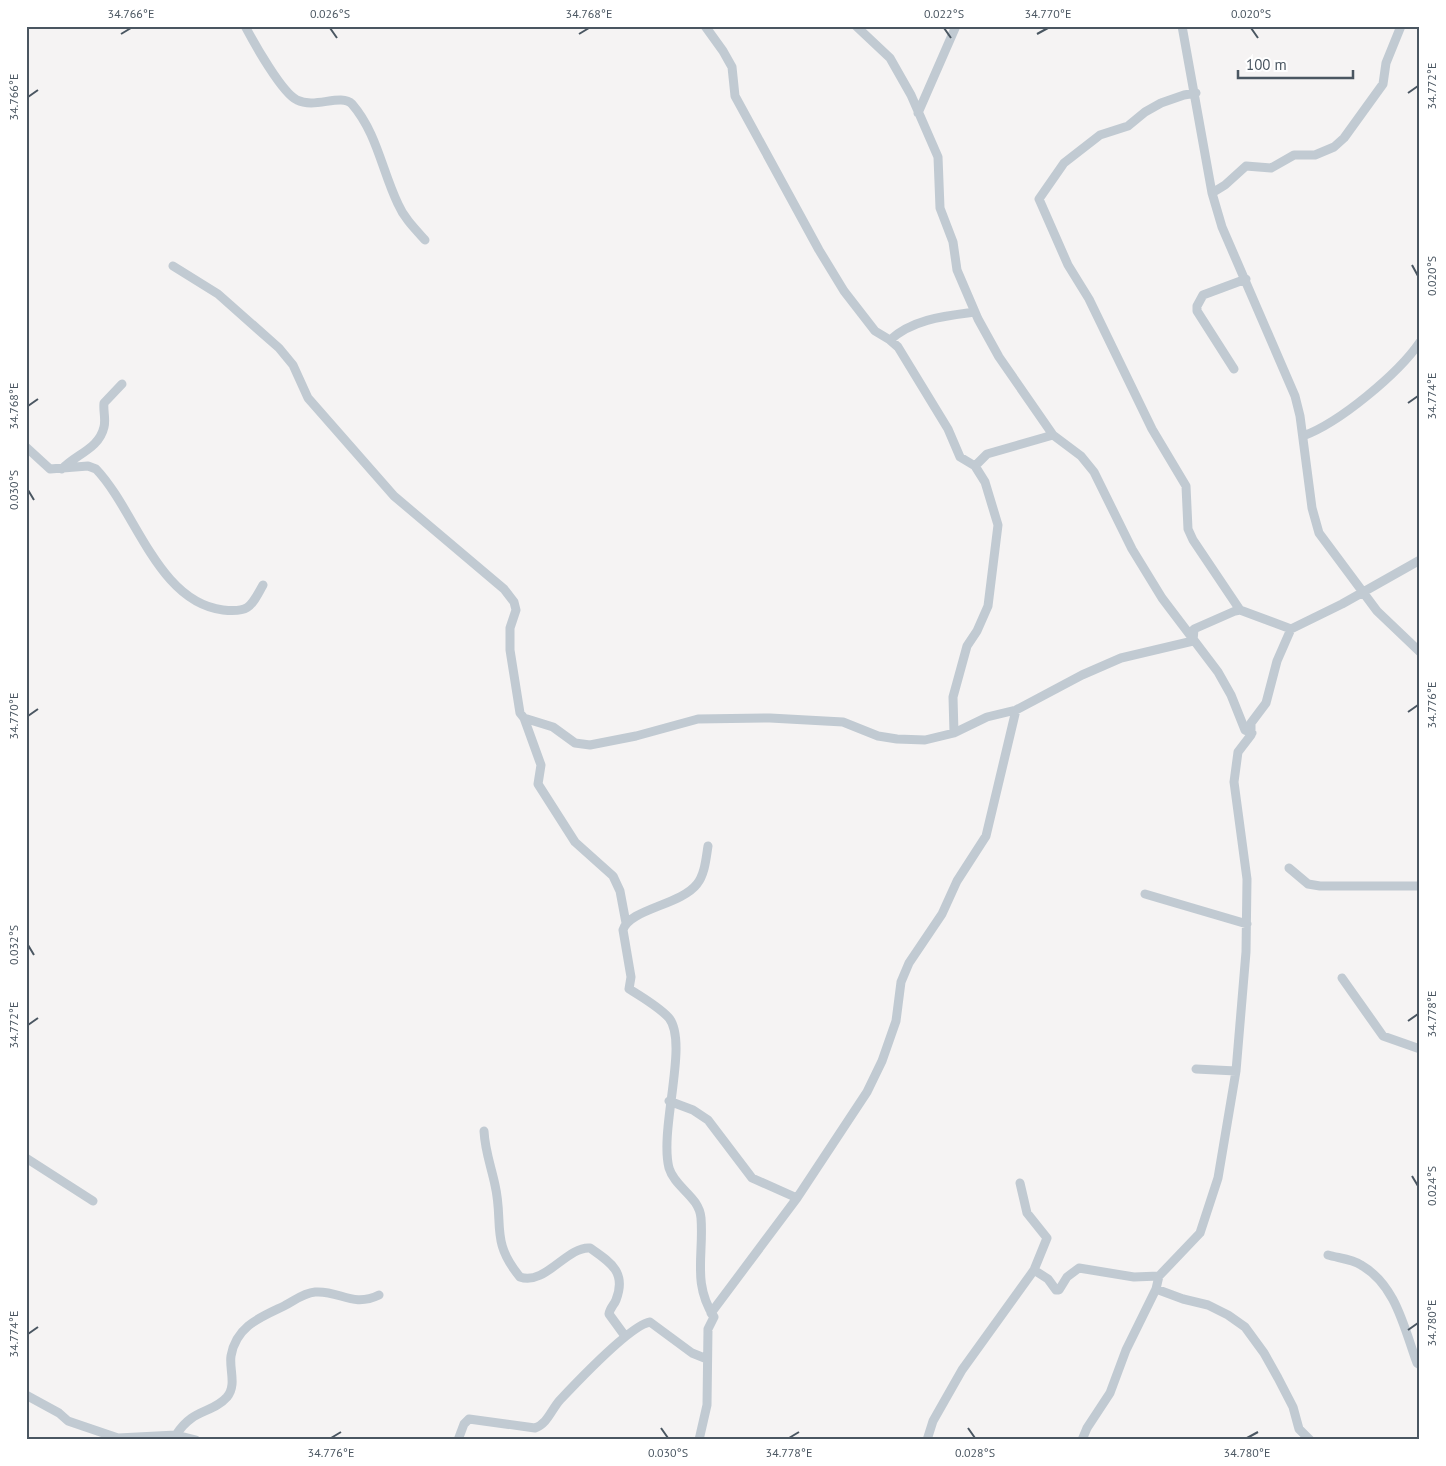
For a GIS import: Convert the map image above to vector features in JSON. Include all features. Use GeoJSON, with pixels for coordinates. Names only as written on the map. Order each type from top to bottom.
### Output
{"type":"FeatureCollection","features":[{"type":"Feature","properties":{"kind":"street"},"geometry":{"type":"LineString","coordinates":[[245,26],[276,76],[296,100],[310,104],[341,99],[353,106],[378,149],[397,203],[425,240]]}},
{"type":"Feature","properties":{"kind":"street"},"geometry":{"type":"LineString","coordinates":[[704,26],[723,51],[732,67],[735,96],[819,250],[844,291],[875,331],[898,347],[948,429],[960,458],[975,466],[984,482],[998,525],[988,606],[967,646],[953,697],[954,734]]}},
{"type":"Feature","properties":{"kind":"street"},"geometry":{"type":"LineString","coordinates":[[856,26],[890,58],[911,95],[938,157],[940,208],[952,242],[957,270],[975,312],[999,357],[1053,435],[1081,456],[1094,472],[1132,549],[1162,598],[1218,672],[1231,695],[1245,730],[1252,733]]}},
{"type":"Feature","properties":{"kind":"street"},"geometry":{"type":"LineString","coordinates":[[918,113],[956,26]]}},
{"type":"Feature","properties":{"kind":"street"},"geometry":{"type":"LineString","coordinates":[[1182,26],[1196,93],[1212,193],[1222,227],[1295,396],[1303,436],[1312,508],[1319,533],[1377,611],[1420,652]]}},
{"type":"Feature","properties":{"kind":"street"},"geometry":{"type":"LineString","coordinates":[[1212,193],[1225,186],[1246,166],[1271,168],[1294,155],[1314,154],[1334,147],[1344,138],[1383,84],[1386,63],[1402,26]]}},
{"type":"Feature","properties":{"kind":"street"},"geometry":{"type":"LineString","coordinates":[[1196,93],[1161,103],[1145,112],[1128,126],[1100,135],[1064,163],[1038,199],[1068,265],[1089,299],[1152,429],[1186,486],[1188,529],[1193,540],[1240,610],[1291,629]]}},
{"type":"Feature","properties":{"kind":"street"},"geometry":{"type":"LineString","coordinates":[[173,266],[218,294],[279,348],[293,366],[308,398],[394,496],[504,589],[514,602],[516,610],[510,628],[510,650],[519,710],[524,718],[540,765],[538,784],[575,842],[613,876],[620,891],[626,923],[623,930],[630,978],[629,989],[668,1017],[674,1027],[676,1053],[670,1101],[667,1153],[670,1169],[678,1185],[697,1204],[701,1217],[701,1289],[706,1304],[714,1318]]}},
{"type":"Feature","properties":{"kind":"street"},"geometry":{"type":"LineString","coordinates":[[1234,369],[1197,311],[1197,306],[1203,295],[1246,279]]}},
{"type":"Feature","properties":{"kind":"street"},"geometry":{"type":"LineString","coordinates":[[890,340],[900,332],[934,318],[975,312]]}},
{"type":"Feature","properties":{"kind":"street"},"geometry":{"type":"LineString","coordinates":[[1303,436],[1329,425],[1344,414],[1391,374],[1412,354],[1420,342]]}},
{"type":"Feature","properties":{"kind":"street"},"geometry":{"type":"LineString","coordinates":[[62,469],[96,443],[105,424],[104,403],[122,384]]}},
{"type":"Feature","properties":{"kind":"street"},"geometry":{"type":"LineString","coordinates":[[975,466],[987,454],[1053,435]]}},
{"type":"Feature","properties":{"kind":"street"},"geometry":{"type":"LineString","coordinates":[[26,447],[50,469],[88,466],[96,469],[163,571],[176,587],[195,601],[210,609],[244,611],[251,606],[263,585]]}},
{"type":"Feature","properties":{"kind":"street"},"geometry":{"type":"LineString","coordinates":[[1082,1440],[1087,1428],[1110,1393],[1126,1350],[1156,1289],[1159,1276],[1200,1233],[1218,1178],[1236,1071],[1247,924],[1247,879],[1234,782],[1238,752],[1252,733],[1251,723],[1266,703],[1276,661],[1291,629],[1362,593],[1420,560]]}},
{"type":"Feature","properties":{"kind":"street"},"geometry":{"type":"LineString","coordinates":[[1193,640],[1194,629],[1240,610]]}},
{"type":"Feature","properties":{"kind":"street"},"geometry":{"type":"LineString","coordinates":[[524,718],[553,727],[580,745],[590,745],[636,736],[698,719],[770,718],[842,722],[878,736],[913,740],[954,734],[987,717],[1016,710],[1082,675],[1121,658],[1193,640]]}},
{"type":"Feature","properties":{"kind":"street"},"geometry":{"type":"LineString","coordinates":[[714,1318],[711,1312],[797,1198],[867,1092],[882,1061],[896,1020],[901,982],[909,963],[942,914],[957,881],[986,836],[1016,710]]}},
{"type":"Feature","properties":{"kind":"street"},"geometry":{"type":"LineString","coordinates":[[626,923],[644,912],[680,898],[697,884],[704,867],[708,846]]}},
{"type":"Feature","properties":{"kind":"street"},"geometry":{"type":"LineString","coordinates":[[1289,868],[1308,884],[1320,886],[1420,886]]}},
{"type":"Feature","properties":{"kind":"street"},"geometry":{"type":"LineString","coordinates":[[1145,894],[1247,924]]}},
{"type":"Feature","properties":{"kind":"street"},"geometry":{"type":"LineString","coordinates":[[1342,978],[1383,1036],[1420,1049]]}},
{"type":"Feature","properties":{"kind":"street"},"geometry":{"type":"LineString","coordinates":[[1196,1069],[1236,1071]]}},
{"type":"Feature","properties":{"kind":"street"},"geometry":{"type":"LineString","coordinates":[[670,1101],[693,1110],[708,1120],[752,1178],[797,1198]]}},
{"type":"Feature","properties":{"kind":"street"},"geometry":{"type":"LineString","coordinates":[[484,1131],[485,1152],[496,1186],[500,1244],[513,1270],[520,1277],[532,1279],[579,1251],[590,1248],[616,1267],[618,1273],[618,1292],[609,1314],[624,1336]]}},
{"type":"Feature","properties":{"kind":"street"},"geometry":{"type":"LineString","coordinates":[[26,1158],[93,1201]]}},
{"type":"Feature","properties":{"kind":"street"},"geometry":{"type":"LineString","coordinates":[[927,1440],[933,1421],[962,1370],[1034,1270],[1048,1236],[1027,1213],[1020,1183]]}},
{"type":"Feature","properties":{"kind":"street"},"geometry":{"type":"LineString","coordinates":[[1328,1255],[1361,1264],[1384,1284],[1394,1302],[1417,1363],[1420,1365]]}},
{"type":"Feature","properties":{"kind":"street"},"geometry":{"type":"LineString","coordinates":[[1034,1270],[1042,1274],[1056,1290],[1059,1290],[1067,1276],[1079,1268],[1134,1277],[1159,1276]]}},
{"type":"Feature","properties":{"kind":"street"},"geometry":{"type":"LineString","coordinates":[[1156,1289],[1183,1299],[1208,1305],[1228,1315],[1245,1328],[1264,1353],[1278,1378],[1293,1407],[1299,1429],[1310,1440]]}},
{"type":"Feature","properties":{"kind":"street"},"geometry":{"type":"LineString","coordinates":[[176,1435],[189,1418],[227,1397],[232,1389],[231,1356],[235,1342],[248,1325],[300,1296],[316,1292],[359,1301],[368,1300],[378,1295]]}},
{"type":"Feature","properties":{"kind":"street"},"geometry":{"type":"LineString","coordinates":[[699,1440],[707,1405],[708,1329],[714,1318]]}},
{"type":"Feature","properties":{"kind":"street"},"geometry":{"type":"LineString","coordinates":[[458,1440],[464,1424],[469,1420],[535,1428],[540,1426],[559,1401],[624,1336],[645,1323],[650,1322],[692,1352],[707,1359]]}},
{"type":"Feature","properties":{"kind":"street"},"geometry":{"type":"LineString","coordinates":[[26,1395],[59,1413],[68,1421],[118,1438],[176,1435],[196,1440]]}}]}
